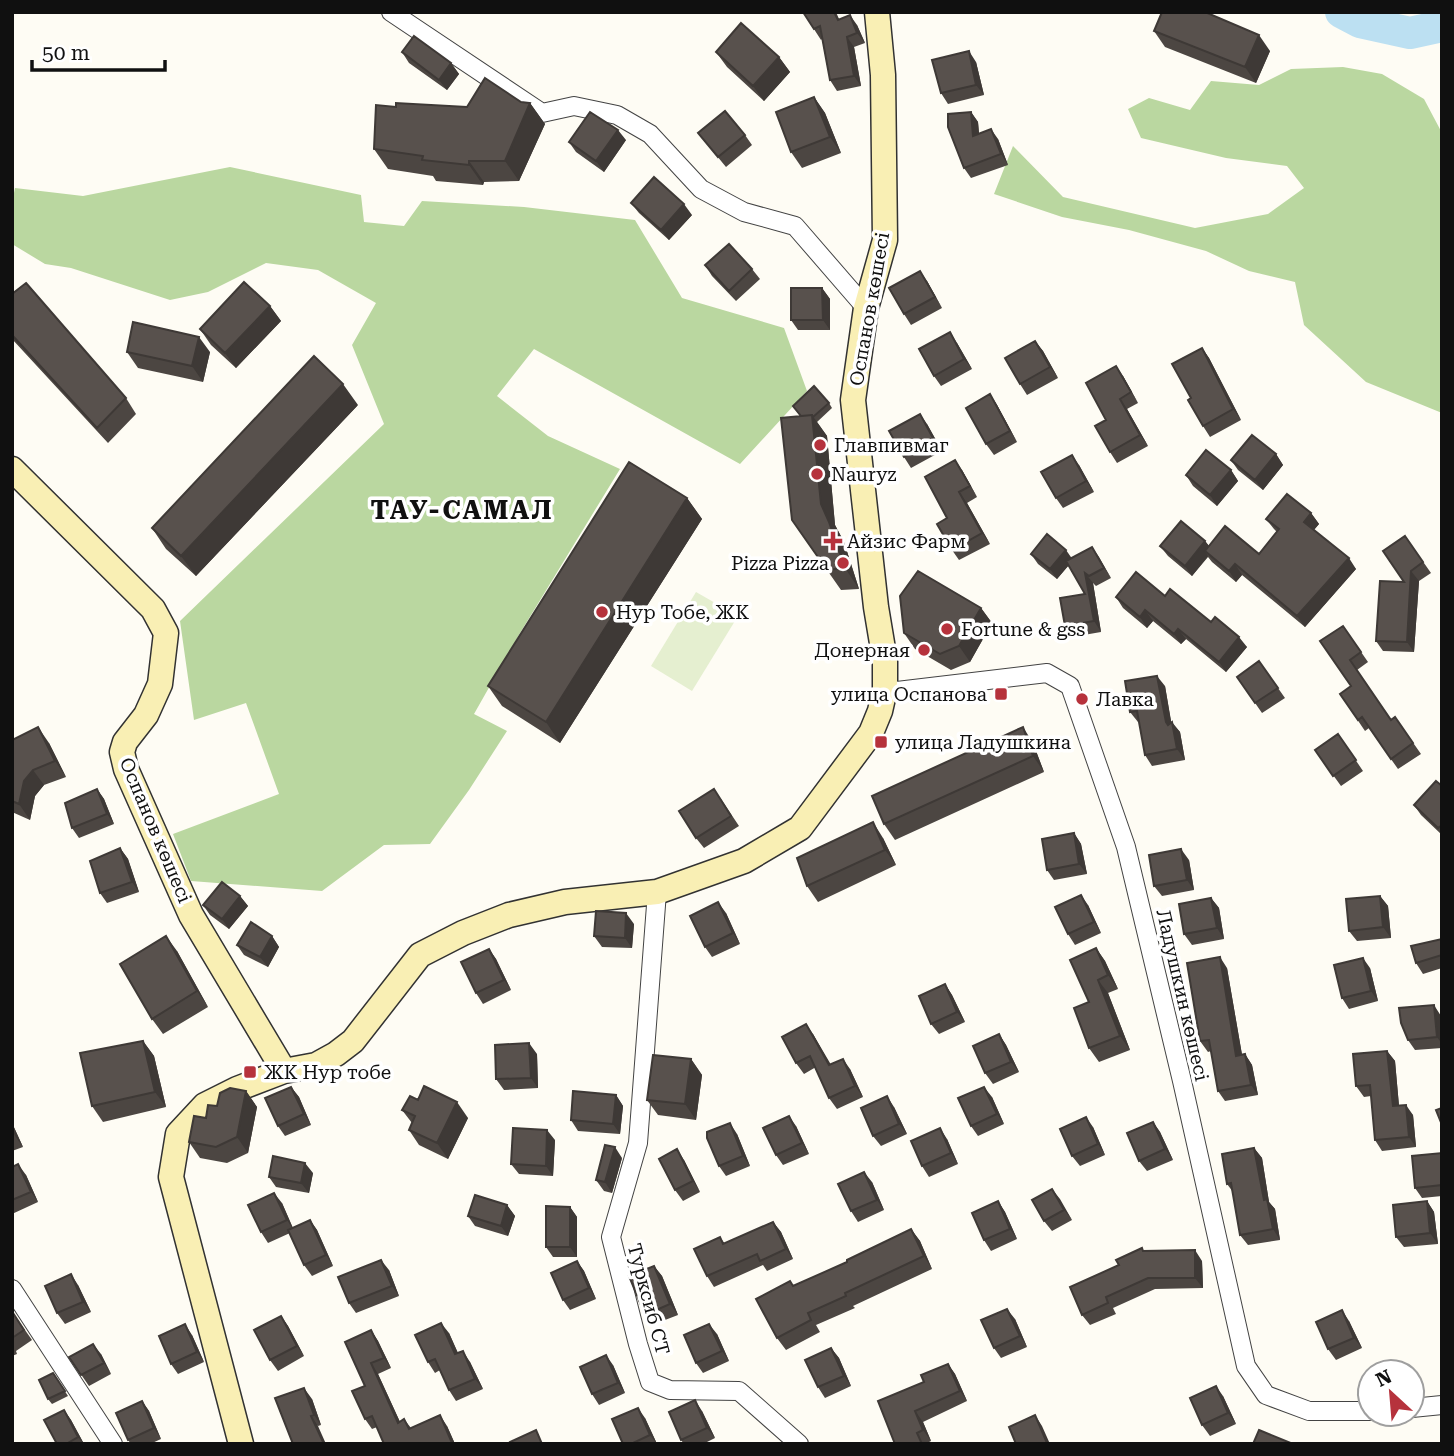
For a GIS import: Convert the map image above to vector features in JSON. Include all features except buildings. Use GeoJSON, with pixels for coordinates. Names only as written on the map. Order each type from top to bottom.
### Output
{"type":"FeatureCollection","features":[{"type":"Feature","properties":{"kind":"street"},"geometry":{"type":"LineString","coordinates":[[391,12],[542,113],[574,106],[617,114],[650,134],[701,189],[744,212],[795,226],[866,308]]}},
{"type":"Feature","properties":{"kind":"street","name":"Оспанов көшесі"},"geometry":{"type":"LineString","coordinates":[[241,1444],[171,1177],[178,1134],[205,1105],[237,1089],[284,1071],[316,1065],[337,1054],[353,1041],[420,955],[463,933],[509,915],[565,902],[657,892],[744,861],[800,828],[871,733],[885,689],[885,661],[876,607],[853,400],[866,308],[885,240],[883,75],[877,12]]}},
{"type":"Feature","properties":{"kind":"street","name":"Оспанов көшесі"},"geometry":{"type":"LineString","coordinates":[[12,469],[153,609],[161,621],[166,633],[160,684],[146,715],[125,742],[122,752],[126,769],[191,915],[284,1071]]}},
{"type":"Feature","properties":{"kind":"street","name":"Ладушкин көшесі"},"geometry":{"type":"LineString","coordinates":[[885,689],[897,691],[1047,673],[1070,686],[1126,847],[1246,1366],[1266,1395],[1309,1411],[1356,1411]]}},
{"type":"Feature","properties":{"kind":"street","name":"Турксиб СТ"},"geometry":{"type":"LineString","coordinates":[[657,892],[638,1143],[611,1237],[635,1331],[650,1382],[670,1390],[739,1391],[799,1444]]}},
{"type":"Feature","properties":{"kind":"street"},"geometry":{"type":"LineString","coordinates":[[12,1289],[113,1444]]}},
{"type":"Feature","properties":{"kind":"green space"},"geometry":{"type":"Polygon","coordinates":[[[1343,67],[1382,74],[1424,99],[1442,133],[1442,413],[1366,382],[1304,325],[1295,282],[1249,271],[1206,251],[1129,230],[1062,217],[994,194],[1013,146],[1063,197],[1195,228],[1268,214],[1304,188],[1287,166],[1226,158],[1141,138],[1128,109],[1149,98],[1190,110],[1211,81],[1259,85],[1291,69],[1343,67]]]}},
{"type":"Feature","properties":{"kind":"green space"},"geometry":{"type":"Polygon","coordinates":[[[230,167],[361,195],[364,222],[404,226],[422,201],[524,207],[635,220],[682,298],[784,328],[807,391],[740,464],[534,349],[497,396],[548,436],[620,469],[474,714],[507,731],[469,790],[430,844],[384,845],[322,891],[191,881],[173,834],[279,794],[246,703],[194,720],[180,621],[384,424],[352,345],[376,303],[318,270],[266,263],[208,292],[170,300],[71,268],[45,264],[12,244],[12,203],[15,188],[83,196],[230,167]]]}},
{"type":"Feature","properties":{"kind":"green space"},"geometry":{"type":"Polygon","coordinates":[[[696,592],[738,616],[692,691],[651,666],[696,592]]]}},
{"type":"Feature","properties":{"kind":"waterway"},"geometry":{"type":"LineString","coordinates":[[1341,12],[1360,22],[1410,33],[1442,26]]}},
{"type":"Feature","properties":{"kind":"place","name":"Главпивмаг"},"geometry":{"type":"Point","coordinates":[820,445]}},
{"type":"Feature","properties":{"kind":"place","name":"Nauryz"},"geometry":{"type":"Point","coordinates":[817,474]}},
{"type":"Feature","properties":{"kind":"place","name":"Айзис Фарм"},"geometry":{"type":"Point","coordinates":[833,541]}},
{"type":"Feature","properties":{"kind":"place","name":"Pizza Pizza"},"geometry":{"type":"Point","coordinates":[843,563]}},
{"type":"Feature","properties":{"kind":"place","name":"Нур Тобе, ЖК"},"geometry":{"type":"Point","coordinates":[602,612]}},
{"type":"Feature","properties":{"kind":"place","name":"Fortune & gss"},"geometry":{"type":"Point","coordinates":[947,629]}},
{"type":"Feature","properties":{"kind":"place","name":"Донерная"},"geometry":{"type":"Point","coordinates":[924,650]}},
{"type":"Feature","properties":{"kind":"place","name":"улица Оспанова"},"geometry":{"type":"Point","coordinates":[1001,694]}},
{"type":"Feature","properties":{"kind":"place","name":"Лавка"},"geometry":{"type":"Point","coordinates":[1082,699]}},
{"type":"Feature","properties":{"kind":"place","name":"улица Ладушкина"},"geometry":{"type":"Point","coordinates":[881,742]}},
{"type":"Feature","properties":{"kind":"place","name":"ЖК Нур тобе"},"geometry":{"type":"Point","coordinates":[250,1072]}},
{"type":"Feature","properties":{"kind":"district","name":"ТАУ-САМАЛ"},"geometry":{"type":"Point","coordinates":[462,510]}}]}
